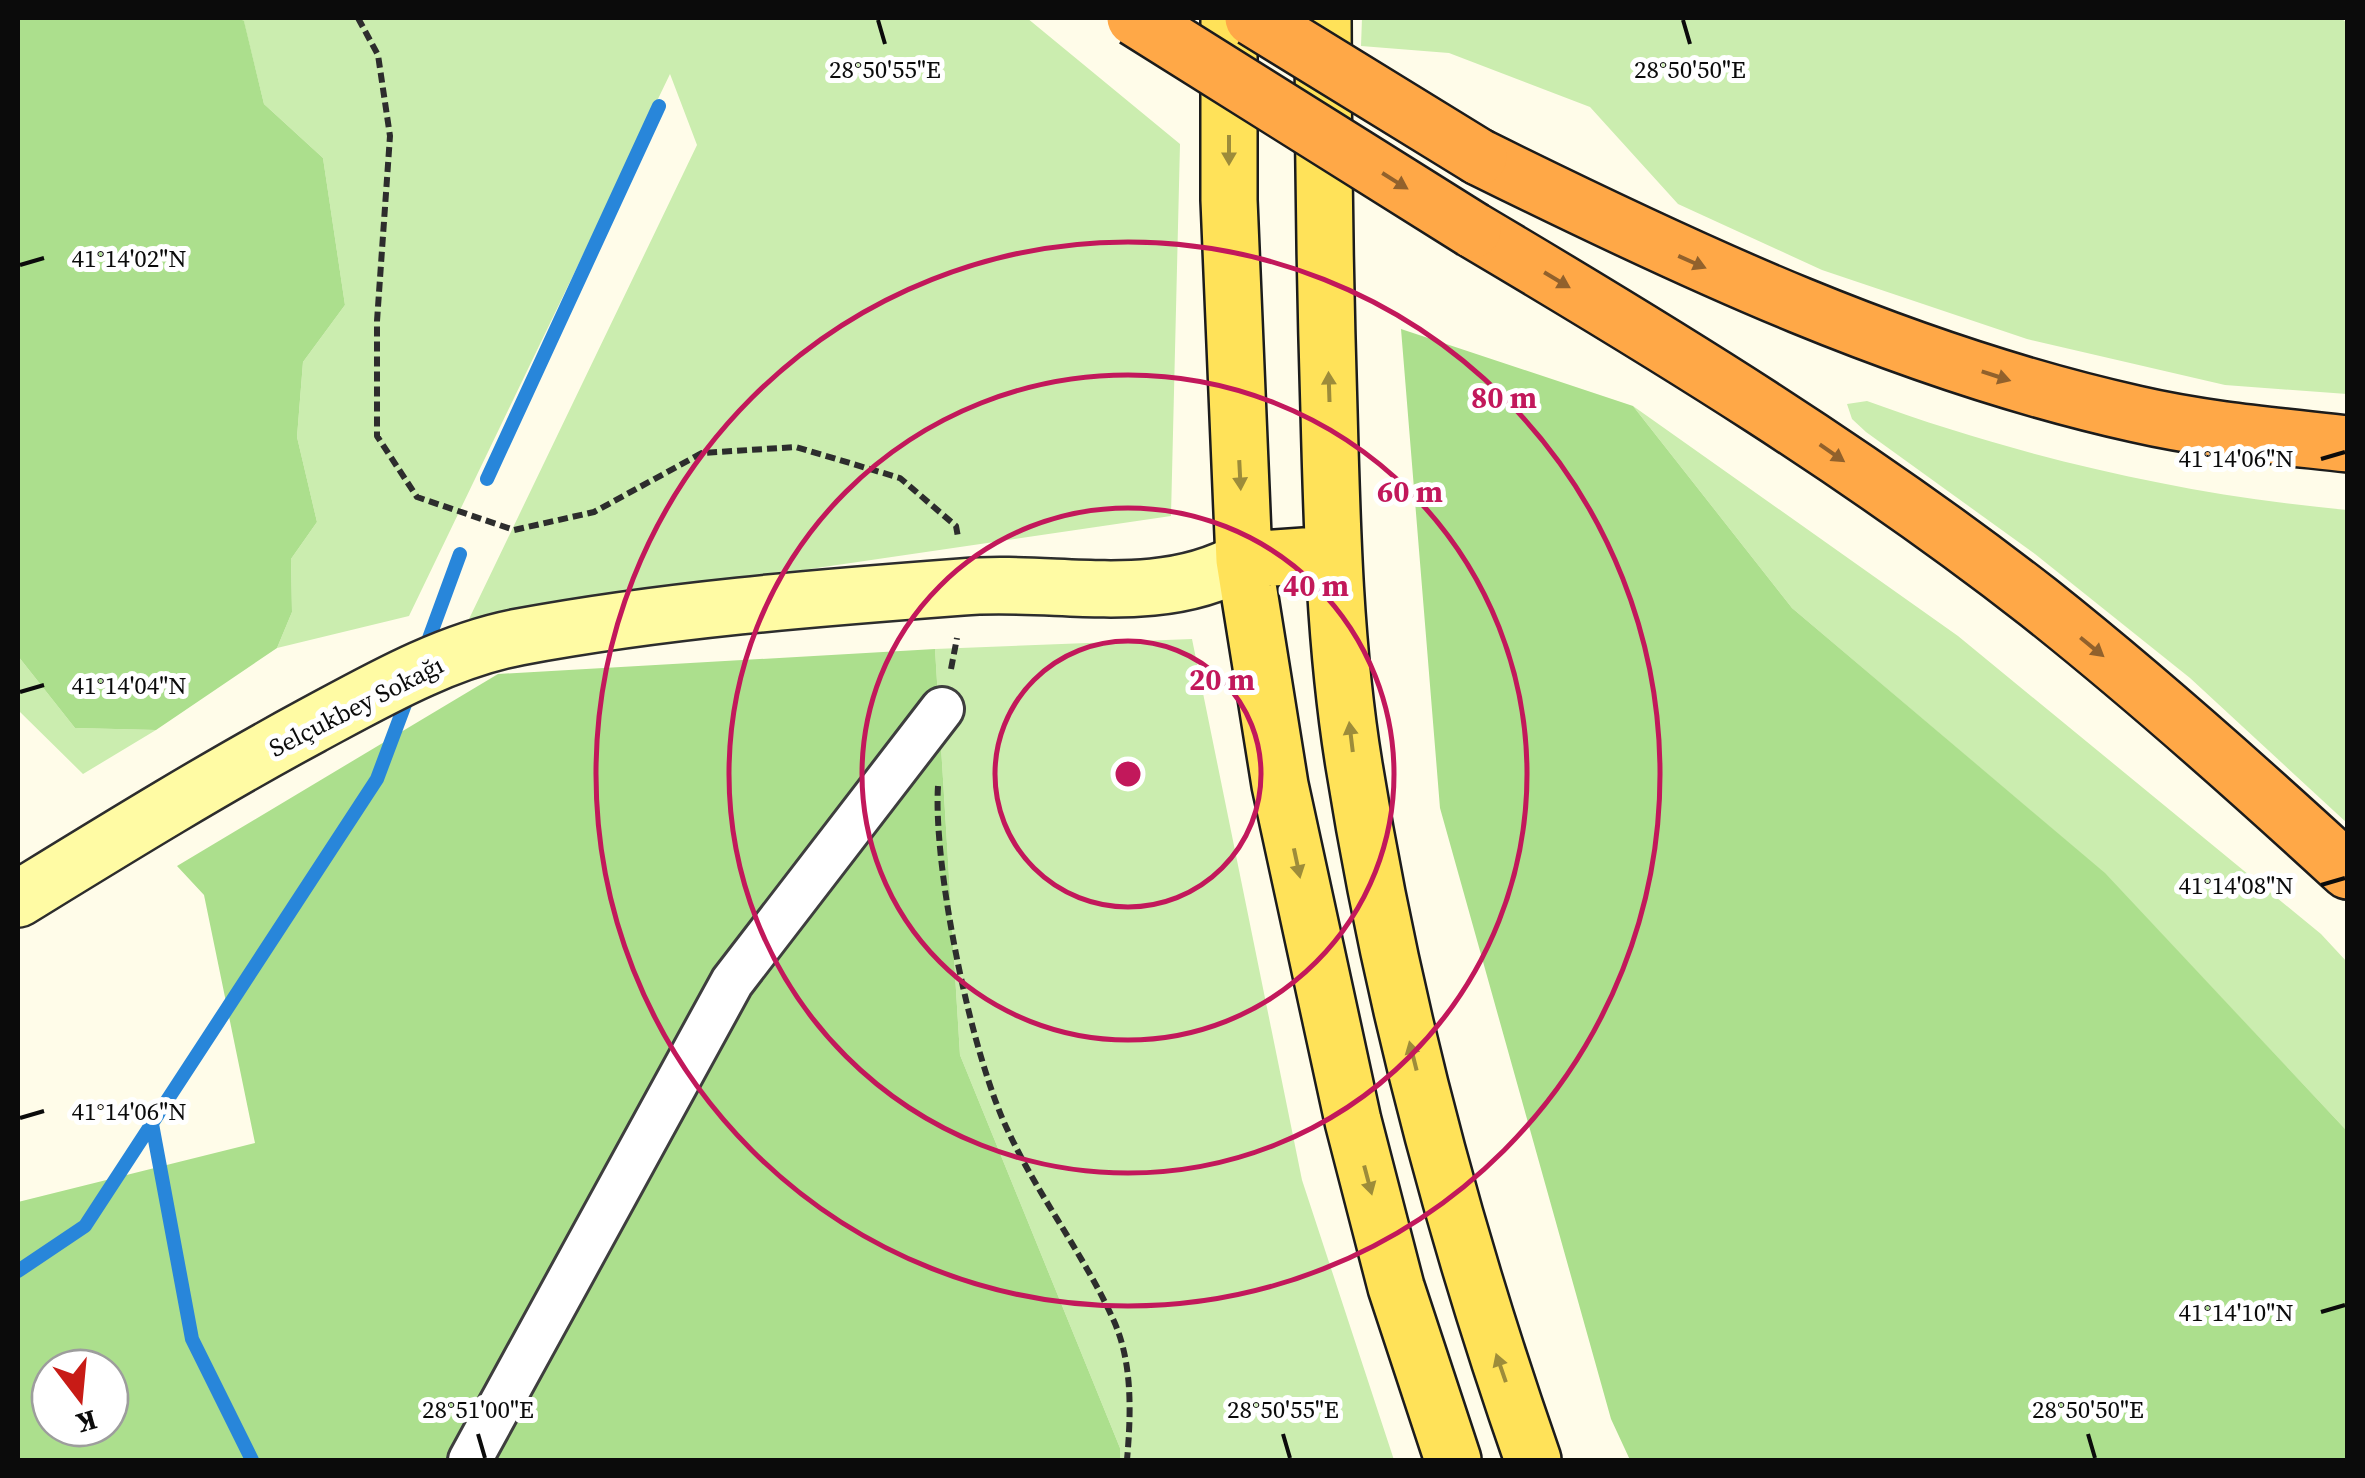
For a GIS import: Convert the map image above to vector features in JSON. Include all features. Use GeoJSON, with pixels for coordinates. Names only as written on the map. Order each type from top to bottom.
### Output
{"type":"FeatureCollection","features":[{"type":"Feature","properties":{"kind":"highway"},"geometry":{"type":"LineString","coordinates":[[1135,18],[1473,230],[1646,332],[1831,452],[2036,602],[2219,752],[2348,871]]}},
{"type":"Feature","properties":{"kind":"highway"},"geometry":{"type":"LineString","coordinates":[[1253,18],[1479,157],[1675,254],[1786,303],[1931,354],[2138,415],[2348,444]]}},
{"type":"Feature","properties":{"kind":"main road"},"geometry":{"type":"LineString","coordinates":[[1229,18],[1229,200],[1244,560],[1280,786],[1353,1121],[1396,1287],[1452,1460]]}},
{"type":"Feature","properties":{"kind":"main road"},"geometry":{"type":"LineString","coordinates":[[1323,18],[1322,171],[1333,554],[1354,764],[1401,1009],[1456,1223],[1532,1460]]}},
{"type":"Feature","properties":{"kind":"main road"},"geometry":{"type":"LineString","coordinates":[[1244,560],[1333,554]]}},
{"type":"Feature","properties":{"kind":"street","name":"Selçukbey Sokağı"},"geometry":{"type":"LineString","coordinates":[[18,899],[275,746],[388,684],[465,652],[514,638],[735,608],[968,586],[1113,556],[1186,552],[1244,560]]}},
{"type":"Feature","properties":{"kind":"street"},"geometry":{"type":"LineString","coordinates":[[470,1460],[732,982],[942,710]]}},
{"type":"Feature","properties":{"kind":"path"},"geometry":{"type":"LineString","coordinates":[[358,18],[378,55],[390,136],[376,321],[376,436],[417,497],[514,530],[594,512],[702,453],[796,447],[900,478],[956,526],[968,586],[942,710],[935,827],[972,1019],[1006,1130],[1114,1321],[1132,1402],[1128,1460]]}},
{"type":"Feature","properties":{"kind":"green space"},"geometry":{"type":"Polygon","coordinates":[[[18,18],[238,18],[244,21],[264,104],[323,158],[345,305],[303,362],[297,437],[317,522],[291,559],[292,612],[277,648],[156,730],[75,728],[18,656],[18,18]]]}},
{"type":"Feature","properties":{"kind":"green space"},"geometry":{"type":"Polygon","coordinates":[[[238,18],[1027,18],[1180,144],[1171,516],[469,619],[697,145],[670,74],[409,616],[277,648],[292,612],[291,559],[317,522],[297,437],[303,362],[345,305],[323,158],[264,104],[244,22],[238,18]]]}},
{"type":"Feature","properties":{"kind":"green space"},"geometry":{"type":"Polygon","coordinates":[[[1362,18],[2341,18],[2348,24],[2347,394],[2225,385],[2027,339],[1822,270],[1678,204],[1590,107],[1449,53],[1361,46],[1362,18]]]}},
{"type":"Feature","properties":{"kind":"green space"},"geometry":{"type":"Polygon","coordinates":[[[1401,329],[1633,406],[1792,608],[2105,873],[2347,1131],[2347,1460],[1630,1460],[1611,1419],[1440,808],[1401,329]]]}},
{"type":"Feature","properties":{"kind":"green space"},"geometry":{"type":"Polygon","coordinates":[[[1867,401],[1984,440],[2104,471],[2225,495],[2347,510],[2347,823],[2190,678],[2035,554],[1866,432],[1852,419],[1847,404],[1867,401]]]}},
{"type":"Feature","properties":{"kind":"green space"},"geometry":{"type":"Polygon","coordinates":[[[1633,406],[1958,636],[2321,934],[2347,962],[2347,1131],[2104,873],[1792,608],[1633,406]]]}},
{"type":"Feature","properties":{"kind":"green space"},"geometry":{"type":"Polygon","coordinates":[[[1192,639],[1302,1180],[1394,1460],[1120,1460],[1120,1448],[960,1055],[935,649],[1192,639]]]}},
{"type":"Feature","properties":{"kind":"green space"},"geometry":{"type":"Polygon","coordinates":[[[935,649],[960,1055],[1120,1448],[1120,1460],[18,1460],[18,1202],[255,1143],[204,895],[177,866],[498,674],[935,649]]]}},
{"type":"Feature","properties":{"kind":"green space"},"geometry":{"type":"Polygon","coordinates":[[[18,656],[75,728],[156,730],[83,774],[18,710],[18,656]]]}},
{"type":"Feature","properties":{"kind":"waterway"},"geometry":{"type":"LineString","coordinates":[[487,479],[659,106]]}},
{"type":"Feature","properties":{"kind":"waterway"},"geometry":{"type":"LineString","coordinates":[[424,652],[460,554]]}},
{"type":"Feature","properties":{"kind":"waterway"},"geometry":{"type":"LineString","coordinates":[[18,1271],[85,1226],[377,779],[410,691]]}},
{"type":"Feature","properties":{"kind":"waterway"},"geometry":{"type":"LineString","coordinates":[[152,1124],[192,1339],[252,1460]]}}]}
